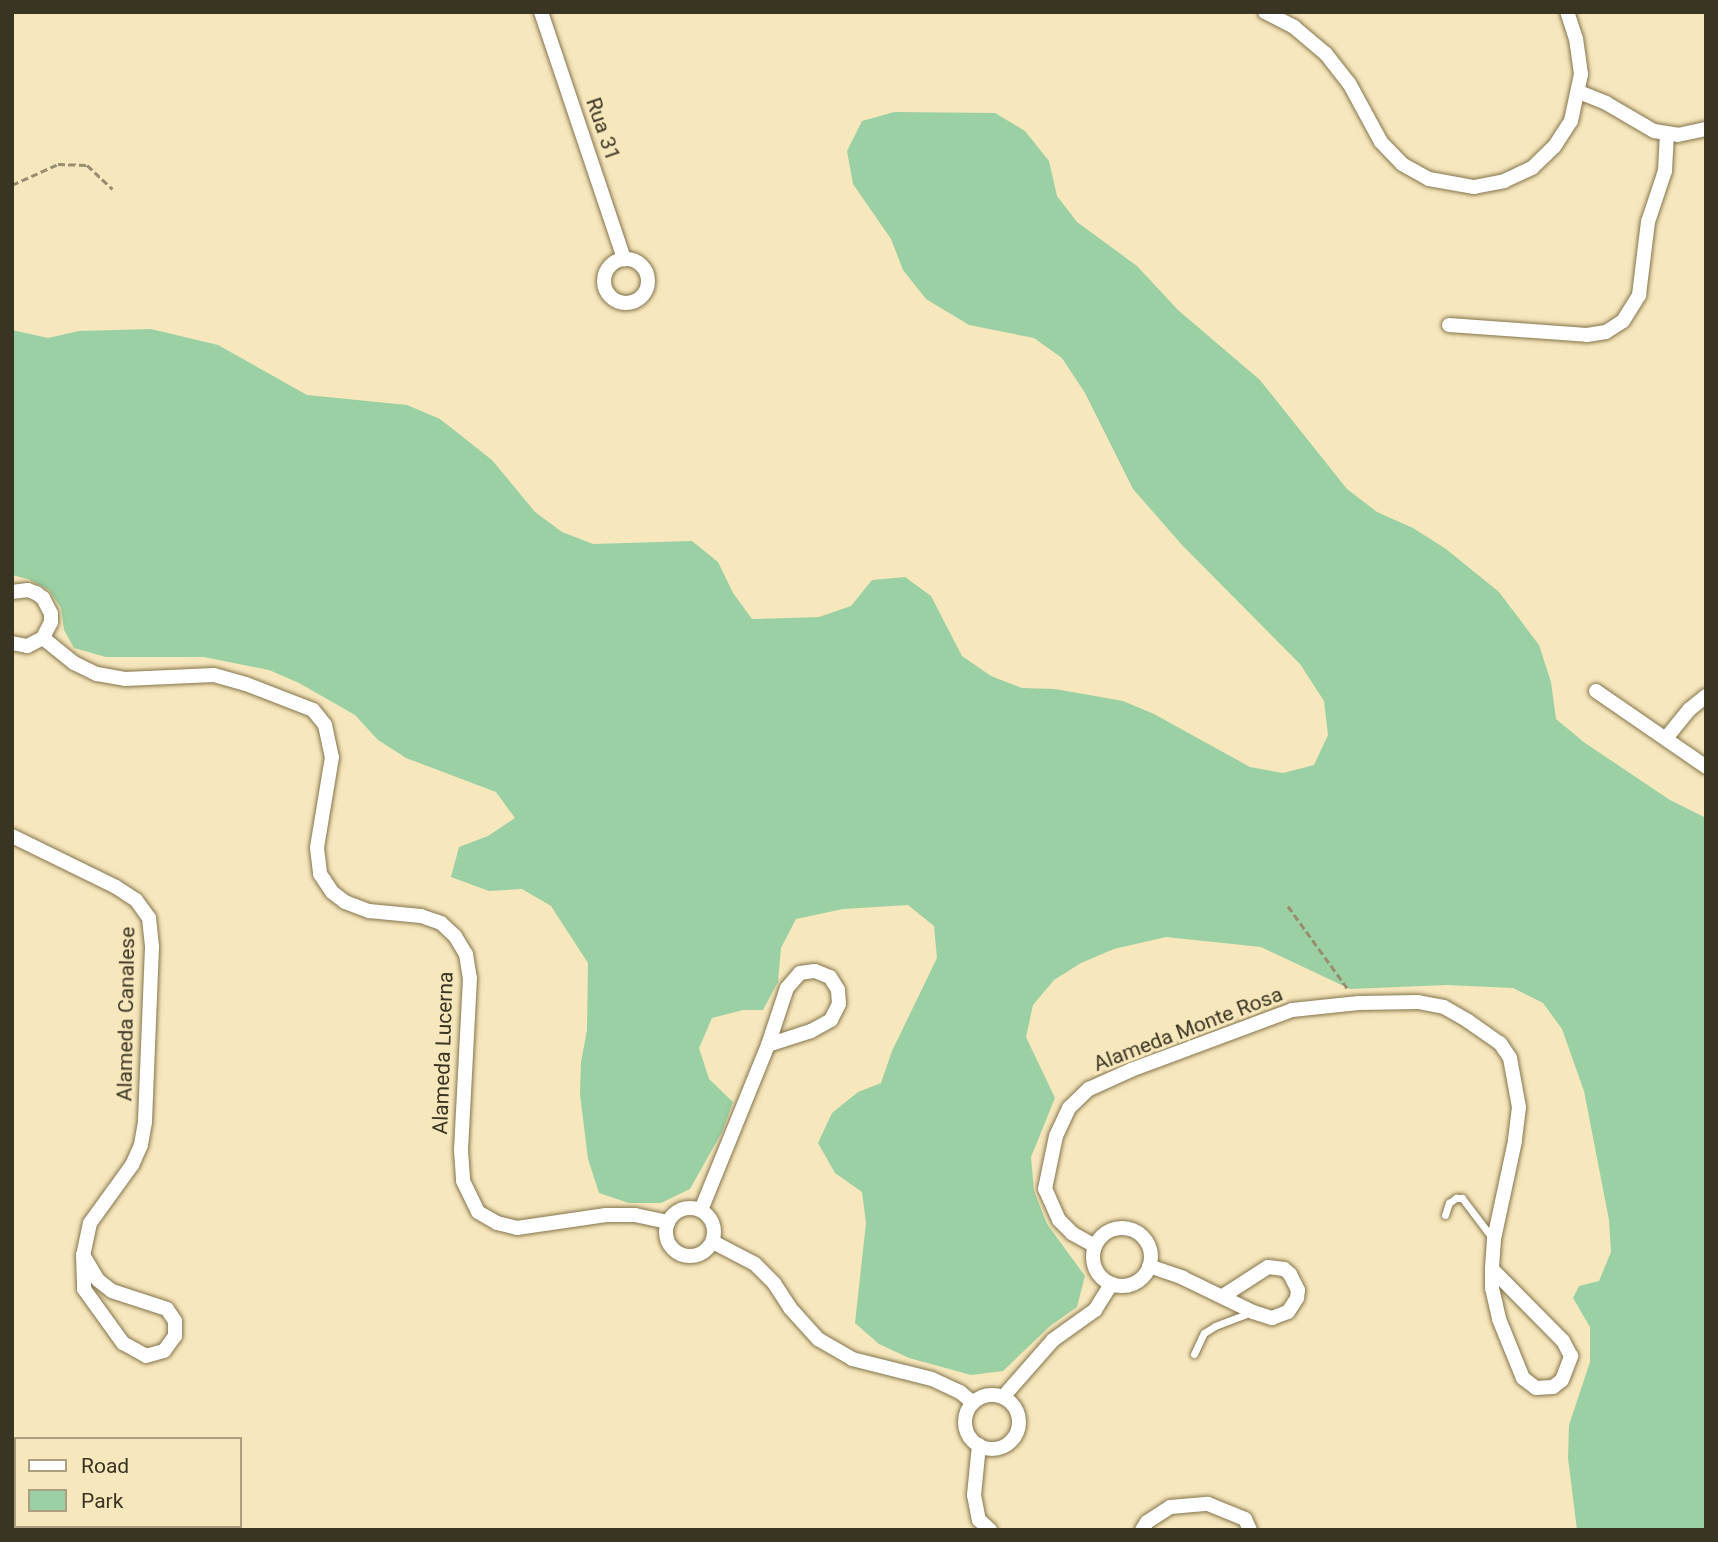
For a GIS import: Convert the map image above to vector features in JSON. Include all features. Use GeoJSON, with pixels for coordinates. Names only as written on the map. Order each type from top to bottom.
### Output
{"type":"FeatureCollection","features":[{"type":"Feature","properties":{"kind":"street","name":"Rua 31"},"geometry":{"type":"LineString","coordinates":[[541,12],[624,259]]}},
{"type":"Feature","properties":{"kind":"street"},"geometry":{"type":"LineString","coordinates":[[1265,12],[1294,27],[1326,54],[1349,83],[1372,129],[1391,153],[1415,172],[1443,183],[1489,185],[1532,168],[1564,135],[1579,92],[1579,56],[1567,12]]}},
{"type":"Feature","properties":{"kind":"street"},"geometry":{"type":"LineString","coordinates":[[1579,92],[1606,103],[1642,125],[1667,134],[1690,134],[1706,129]]}},
{"type":"Feature","properties":{"kind":"street"},"geometry":{"type":"LineString","coordinates":[[1449,325],[1587,335],[1606,332],[1623,321],[1639,295],[1648,222],[1665,171],[1667,134]]}},
{"type":"Feature","properties":{"kind":"street"},"geometry":{"type":"LineString","coordinates":[[12,592],[28,590],[36,593],[48,605],[51,622],[43,638],[27,646],[12,643]]}},
{"type":"Feature","properties":{"kind":"street","name":"Alameda Lucerna"},"geometry":{"type":"LineString","coordinates":[[43,638],[74,663],[97,674],[125,679],[214,676],[246,684],[313,710],[325,725],[332,757],[317,848],[320,874],[332,892],[345,902],[369,911],[421,916],[441,923],[455,936],[466,954],[470,978],[461,1150],[463,1181],[478,1212],[497,1223],[517,1228],[606,1215],[635,1215],[668,1222]]}},
{"type":"Feature","properties":{"kind":"street"},"geometry":{"type":"LineString","coordinates":[[1596,691],[1667,737],[1706,767]]}},
{"type":"Feature","properties":{"kind":"street"},"geometry":{"type":"LineString","coordinates":[[1667,737],[1690,709],[1706,696]]}},
{"type":"Feature","properties":{"kind":"street","name":"Alameda Canalese"},"geometry":{"type":"LineString","coordinates":[[12,836],[116,887],[136,900],[149,918],[152,947],[145,1122],[141,1145],[132,1165],[90,1223],[83,1255],[84,1289],[123,1343],[146,1356],[164,1351],[175,1336],[175,1321],[167,1309],[112,1292],[98,1280],[83,1255]]}},
{"type":"Feature","properties":{"kind":"street"},"geometry":{"type":"LineString","coordinates":[[701,1210],[768,1045],[787,988],[800,973],[815,971],[830,977],[838,990],[831,1020],[811,1031],[768,1045]]}},
{"type":"Feature","properties":{"kind":"street","name":"Alameda Monte Rosa"},"geometry":{"type":"LineString","coordinates":[[1095,1246],[1072,1233],[1059,1220],[1045,1189],[1056,1136],[1069,1108],[1089,1089],[1131,1070],[1292,1010],[1359,1003],[1418,1002],[1444,1007],[1500,1043],[1510,1058],[1519,1107],[1515,1141],[1494,1239],[1492,1269],[1492,1288],[1499,1319],[1523,1378],[1536,1388],[1553,1387],[1562,1380],[1570,1356],[1563,1341],[1492,1269]]}},
{"type":"Feature","properties":{"kind":"street"},"geometry":{"type":"LineString","coordinates":[[682,1209],[701,1210],[711,1218],[715,1230],[713,1242],[704,1252],[693,1256],[680,1254],[670,1246],[666,1234],[668,1222],[682,1209]]}},
{"type":"Feature","properties":{"kind":"street"},"geometry":{"type":"LineString","coordinates":[[1117,1228],[1137,1232],[1149,1247],[1149,1266],[1138,1281],[1120,1286],[1111,1284],[1097,1272],[1092,1255],[1100,1237],[1117,1228]]}},
{"type":"Feature","properties":{"kind":"street"},"geometry":{"type":"LineString","coordinates":[[713,1242],[755,1264],[774,1283],[790,1308],[818,1339],[852,1359],[932,1379],[960,1392],[973,1403]]}},
{"type":"Feature","properties":{"kind":"street"},"geometry":{"type":"LineString","coordinates":[[1149,1266],[1272,1318],[1288,1312],[1297,1298],[1295,1281],[1290,1274],[1276,1267],[1268,1267],[1223,1296]]}},
{"type":"Feature","properties":{"kind":"street"},"geometry":{"type":"LineString","coordinates":[[1003,1397],[1053,1340],[1095,1310],[1111,1284]]}},
{"type":"Feature","properties":{"kind":"street"},"geometry":{"type":"LineString","coordinates":[[987,1395],[1003,1397],[1010,1402],[1019,1417],[1016,1434],[1004,1446],[987,1448],[979,1445],[965,1426],[965,1418],[973,1403],[987,1395]]}},
{"type":"Feature","properties":{"kind":"street"},"geometry":{"type":"LineString","coordinates":[[979,1445],[974,1495],[979,1520],[990,1530]]}},
{"type":"Feature","properties":{"kind":"street"},"geometry":{"type":"LineString","coordinates":[[1142,1530],[1147,1522],[1170,1507],[1208,1504],[1245,1519],[1250,1530]]}},
{"type":"Feature","properties":{"kind":"lane"},"geometry":{"type":"LineString","coordinates":[[1445,1215],[1449,1203],[1456,1198],[1462,1198],[1478,1223],[1494,1239]]}},
{"type":"Feature","properties":{"kind":"lane"},"geometry":{"type":"LineString","coordinates":[[1194,1354],[1204,1334],[1215,1326],[1253,1312]]}},
{"type":"Feature","properties":{"kind":"path"},"geometry":{"type":"LineString","coordinates":[[12,184],[58,164],[87,165],[113,189]]}},
{"type":"Feature","properties":{"kind":"path"},"geometry":{"type":"LineString","coordinates":[[1288,906],[1359,1003]]}},
{"type":"Feature","properties":{"kind":"green space"},"geometry":{"type":"Polygon","coordinates":[[[894,112],[995,113],[1025,131],[1049,161],[1057,196],[1077,222],[1137,266],[1178,310],[1260,380],[1347,489],[1377,512],[1413,528],[1446,549],[1499,592],[1539,645],[1551,682],[1556,719],[1585,743],[1670,800],[1706,818],[1706,1530],[1577,1530],[1568,1458],[1569,1425],[1590,1362],[1590,1327],[1573,1298],[1579,1286],[1599,1281],[1611,1252],[1609,1220],[1584,1091],[1562,1029],[1543,1003],[1513,988],[1447,985],[1350,989],[1261,947],[1166,937],[1114,949],[1081,963],[1054,980],[1033,1005],[1026,1037],[1055,1098],[1031,1157],[1034,1191],[1047,1224],[1085,1276],[1077,1307],[1050,1326],[1003,1371],[971,1375],[909,1358],[879,1344],[855,1323],[866,1223],[862,1192],[835,1173],[818,1143],[832,1113],[858,1092],[881,1083],[892,1051],[937,958],[934,926],[908,905],[843,909],[796,919],[781,948],[778,982],[763,1010],[743,1010],[712,1018],[699,1048],[709,1079],[733,1102],[722,1132],[690,1189],[661,1203],[629,1203],[599,1193],[588,1159],[580,1094],[581,1062],[587,1030],[588,963],[551,906],[522,889],[489,891],[451,877],[459,847],[488,836],[515,818],[496,792],[406,758],[378,740],[355,715],[299,683],[269,670],[204,657],[106,657],[74,648],[64,630],[61,608],[49,590],[28,579],[12,575],[12,330],[48,338],[79,331],[151,329],[218,345],[307,395],[407,405],[440,419],[492,460],[535,512],[562,532],[593,544],[692,541],[718,562],[733,593],[752,619],[819,617],[851,606],[872,580],[905,577],[931,596],[962,656],[991,676],[1022,688],[1055,689],[1123,701],[1154,714],[1250,767],[1283,773],[1314,765],[1328,735],[1324,701],[1300,664],[1182,545],[1133,489],[1085,393],[1062,358],[1034,338],[969,325],[926,299],[903,270],[891,239],[853,184],[847,151],[862,121],[894,112]]]}}]}
